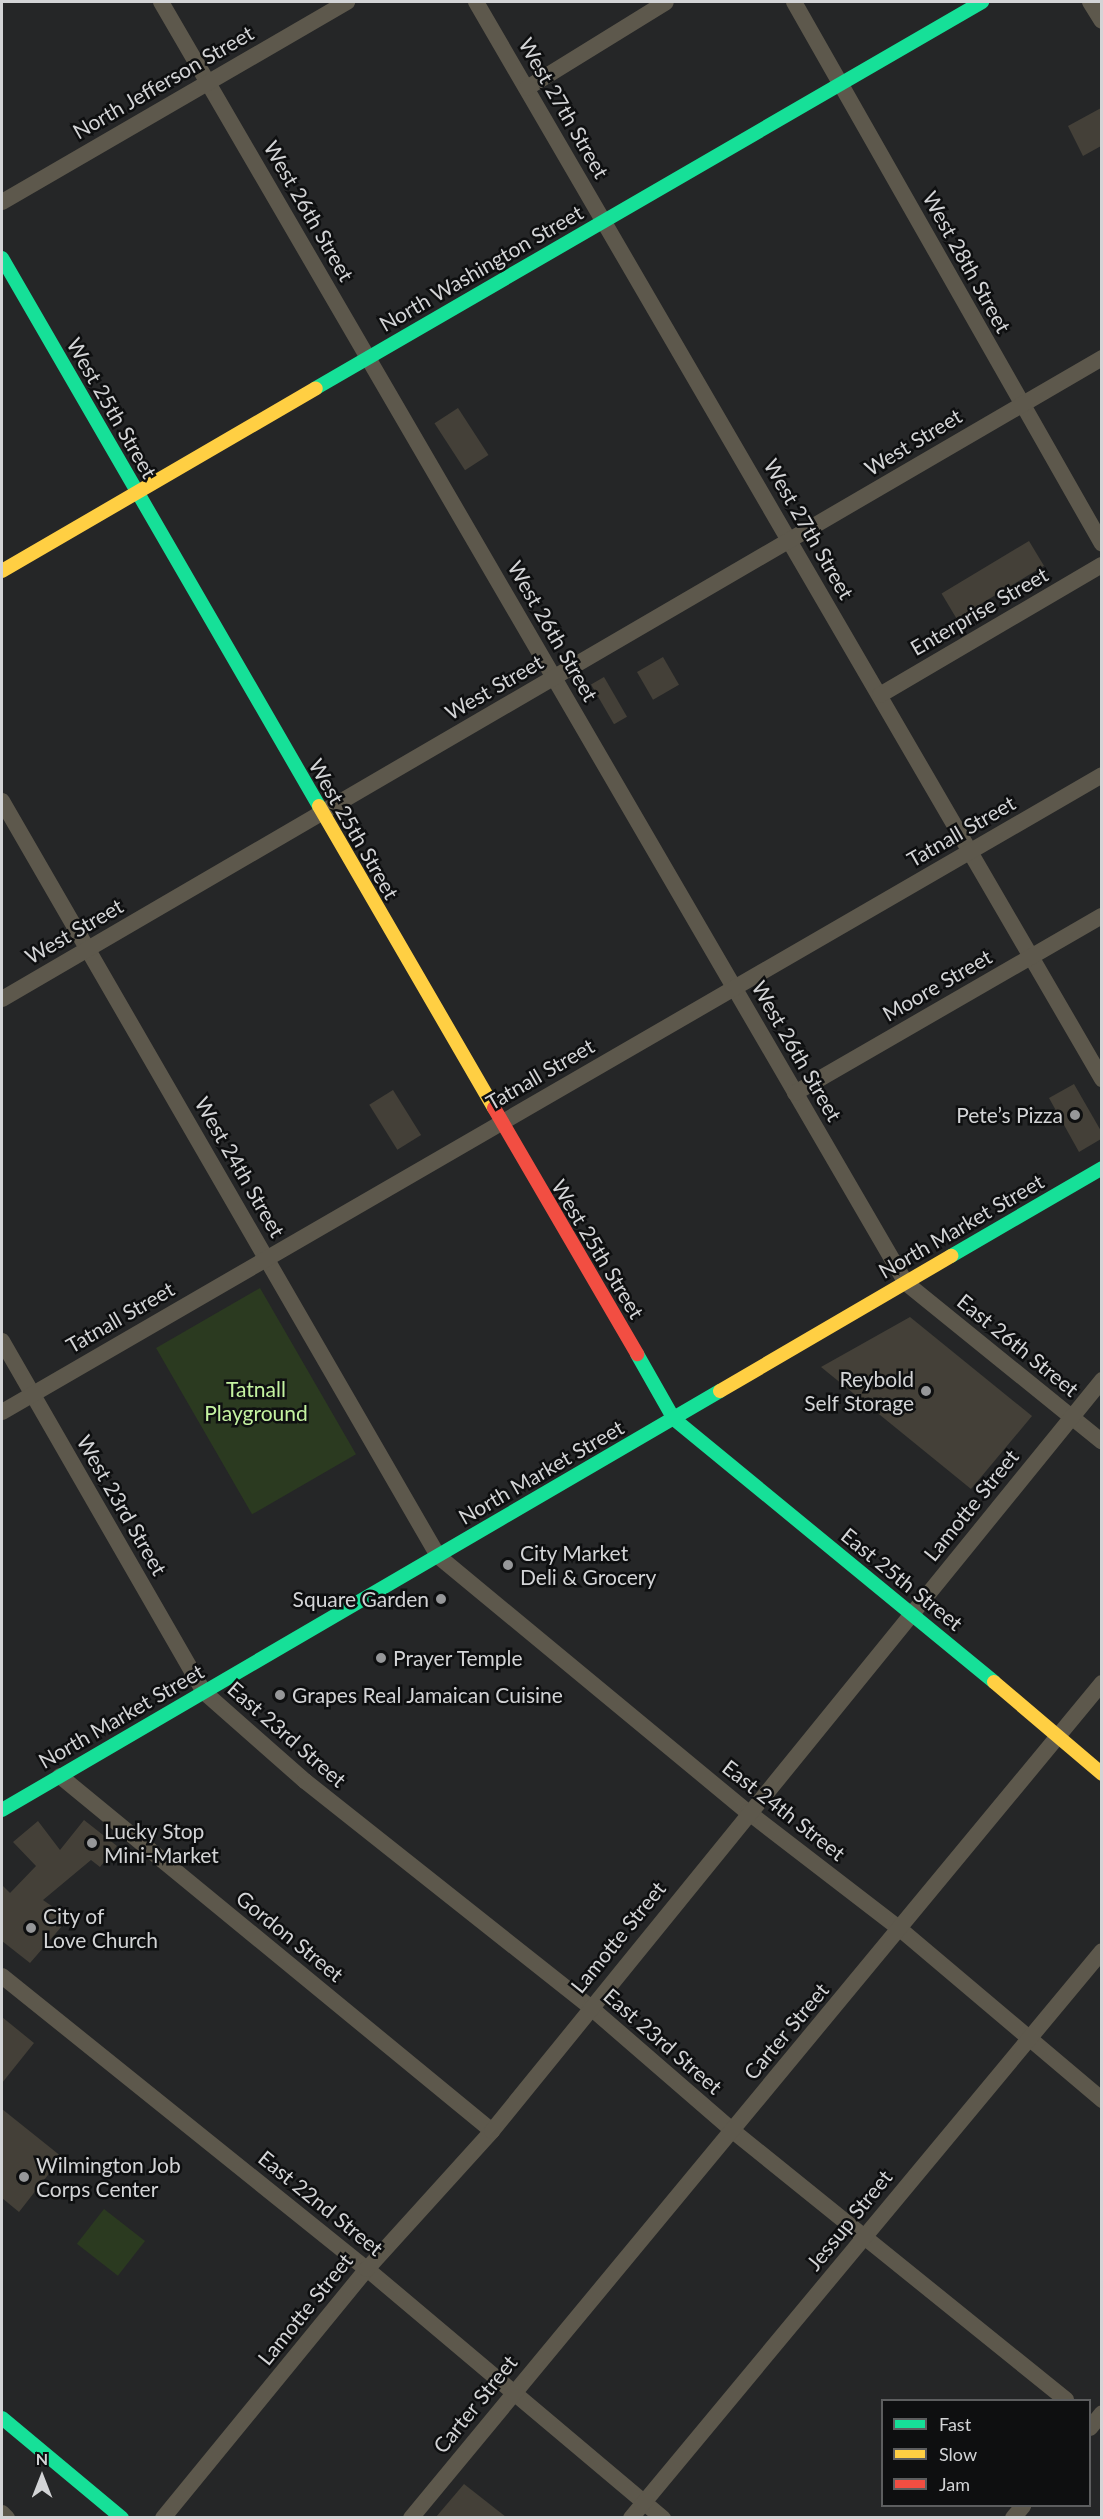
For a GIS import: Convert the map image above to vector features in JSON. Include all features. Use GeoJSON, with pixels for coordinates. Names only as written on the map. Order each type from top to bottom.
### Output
{"type":"FeatureCollection","features":[{"type":"Feature","properties":{"kind":"main road","name":"North Washington Street"},"geometry":{"type":"LineString","coordinates":[[2,571],[982,2]]}},
{"type":"Feature","properties":{"kind":"main road","name":"West 25th Street"},"geometry":{"type":"LineString","coordinates":[[2,258],[500,1124],[674,1419]]}},
{"type":"Feature","properties":{"kind":"main road","name":"North Market Street"},"geometry":{"type":"LineString","coordinates":[[2,1810],[1101,1168]]}},
{"type":"Feature","properties":{"kind":"main road","name":"East 25th Street"},"geometry":{"type":"LineString","coordinates":[[674,1419],[913,1613],[1101,1774]]}},
{"type":"Feature","properties":{"kind":"main road"},"geometry":{"type":"LineString","coordinates":[[2,2418],[122,2517]]}},
{"type":"Feature","properties":{"kind":"street","name":"West 26th Street"},"geometry":{"type":"LineString","coordinates":[[161,2],[906,1283]]}},
{"type":"Feature","properties":{"kind":"street","name":"North Jefferson Street"},"geometry":{"type":"LineString","coordinates":[[2,202],[347,2]]}},
{"type":"Feature","properties":{"kind":"street","name":"West 27th Street"},"geometry":{"type":"LineString","coordinates":[[476,2],[1101,1079]]}},
{"type":"Feature","properties":{"kind":"street"},"geometry":{"type":"LineString","coordinates":[[527,88],[666,2]]}},
{"type":"Feature","properties":{"kind":"street","name":"West 28th Street"},"geometry":{"type":"LineString","coordinates":[[794,2],[842,83],[1020,404],[1101,544]]}},
{"type":"Feature","properties":{"kind":"street"},"geometry":{"type":"LineString","coordinates":[[1090,2],[1101,21]]}},
{"type":"Feature","properties":{"kind":"street","name":"West Street"},"geometry":{"type":"LineString","coordinates":[[2,999],[790,542],[1101,358]]}},
{"type":"Feature","properties":{"kind":"street","name":"Enterprise Street"},"geometry":{"type":"LineString","coordinates":[[880,695],[1101,565]]}},
{"type":"Feature","properties":{"kind":"street","name":"Tatnall Street"},"geometry":{"type":"LineString","coordinates":[[2,1412],[1101,775]]}},
{"type":"Feature","properties":{"kind":"street","name":"West 24th Street"},"geometry":{"type":"LineString","coordinates":[[2,801],[438,1556]]}},
{"type":"Feature","properties":{"kind":"street","name":"Moore Street"},"geometry":{"type":"LineString","coordinates":[[795,1093],[1101,916]]}},
{"type":"Feature","properties":{"kind":"street","name":"East 26th Street"},"geometry":{"type":"LineString","coordinates":[[906,1283],[1101,1442]]}},
{"type":"Feature","properties":{"kind":"street","name":"West 23rd Street"},"geometry":{"type":"LineString","coordinates":[[2,1341],[204,1692]]}},
{"type":"Feature","properties":{"kind":"street","name":"Lamotte Street"},"geometry":{"type":"LineString","coordinates":[[163,2517],[367,2269],[492,2131],[748,1812],[913,1613],[1101,1380]]}},
{"type":"Feature","properties":{"kind":"street","name":"East 24th Street"},"geometry":{"type":"LineString","coordinates":[[438,1556],[748,1812],[900,1929],[1025,2039],[1101,2100]]}},
{"type":"Feature","properties":{"kind":"street","name":"Carter Street"},"geometry":{"type":"LineString","coordinates":[[411,2517],[733,2131],[1101,1683]]}},
{"type":"Feature","properties":{"kind":"street","name":"East 23rd Street"},"geometry":{"type":"LineString","coordinates":[[204,1692],[305,1781],[590,2007],[733,2131],[1065,2399]]}},
{"type":"Feature","properties":{"kind":"street","name":"Gordon Street"},"geometry":{"type":"LineString","coordinates":[[60,1776],[492,2131]]}},
{"type":"Feature","properties":{"kind":"street","name":"Jessup Street"},"geometry":{"type":"LineString","coordinates":[[631,2517],[865,2236],[1025,2039],[1101,1951]]}},
{"type":"Feature","properties":{"kind":"street","name":"East 22nd Street"},"geometry":{"type":"LineString","coordinates":[[2,1976],[367,2269],[663,2517]]}},
{"type":"Feature","properties":{"kind":"street"},"geometry":{"type":"LineString","coordinates":[[2,2513],[8,2517]]}},
{"type":"Feature","properties":{"kind":"green space","name":"Tatnall Playground"},"geometry":{"type":"Polygon","coordinates":[[[260,1288],[356,1454],[252,1514],[156,1348],[260,1288]]]}},
{"type":"Feature","properties":{"kind":"green space"},"geometry":{"type":"Polygon","coordinates":[[[104,2209],[145,2241],[118,2276],[77,2244],[104,2209]]]}},
{"type":"Feature","properties":{"kind":"building"},"geometry":{"type":"Polygon","coordinates":[[[1101,108],[1101,146],[1083,156],[1068,126],[1101,108]]]}},
{"type":"Feature","properties":{"kind":"building"},"geometry":{"type":"Polygon","coordinates":[[[458,408],[488,455],[465,470],[435,423],[458,408]]]}},
{"type":"Feature","properties":{"kind":"building"},"geometry":{"type":"Polygon","coordinates":[[[1029,541],[1044,566],[957,618],[942,594],[1029,541]]]}},
{"type":"Feature","properties":{"kind":"building"},"geometry":{"type":"Polygon","coordinates":[[[663,657],[679,685],[653,700],[637,672],[663,657]]]}},
{"type":"Feature","properties":{"kind":"building"},"geometry":{"type":"Polygon","coordinates":[[[604,677],[627,717],[614,724],[591,684],[604,677]]]}},
{"type":"Feature","properties":{"kind":"building","name":"Pete’s Pizza"},"geometry":{"type":"Polygon","coordinates":[[[1074,1084],[1101,1131],[1101,1139],[1079,1152],[1049,1098],[1074,1084]]]}},
{"type":"Feature","properties":{"kind":"building"},"geometry":{"type":"Polygon","coordinates":[[[393,1090],[421,1135],[397,1150],[369,1105],[393,1090]]]}},
{"type":"Feature","properties":{"kind":"building","name":"Reybold Self Storage"},"geometry":{"type":"Polygon","coordinates":[[[910,1317],[1032,1416],[971,1489],[821,1367],[910,1317]]]}},
{"type":"Feature","properties":{"kind":"building"},"geometry":{"type":"Polygon","coordinates":[[[84,1820],[117,1846],[100,1867],[91,1860],[43,1900],[69,1918],[30,1963],[2,1941],[2,1885],[10,1893],[36,1866],[13,1842],[38,1821],[60,1850],[84,1820]]]}},
{"type":"Feature","properties":{"kind":"building"},"geometry":{"type":"Polygon","coordinates":[[[2,2017],[34,2043],[2,2083],[2,2017]]]}},
{"type":"Feature","properties":{"kind":"building","name":"Wilmington Job Corps Center"},"geometry":{"type":"Polygon","coordinates":[[[2,2109],[62,2157],[19,2212],[2,2198],[2,2109]]]}},
{"type":"Feature","properties":{"kind":"building"},"geometry":{"type":"Polygon","coordinates":[[[464,2484],[506,2517],[436,2517],[464,2484]]]}},
{"type":"Feature","properties":{"kind":"traffic: fast"},"geometry":{"type":"LineString","coordinates":[[316,388],[982,2]]}},
{"type":"Feature","properties":{"kind":"traffic: fast"},"geometry":{"type":"LineString","coordinates":[[2,258],[319,806]]}},
{"type":"Feature","properties":{"kind":"traffic: fast"},"geometry":{"type":"LineString","coordinates":[[951,1256],[1102,1168]]}},
{"type":"Feature","properties":{"kind":"traffic: fast"},"geometry":{"type":"LineString","coordinates":[[637,1354],[674,1419],[994,1682]]}},
{"type":"Feature","properties":{"kind":"traffic: fast"},"geometry":{"type":"LineString","coordinates":[[2,1810],[720,1391]]}},
{"type":"Feature","properties":{"kind":"traffic: fast"},"geometry":{"type":"LineString","coordinates":[[2,2418],[122,2518]]}},
{"type":"Feature","properties":{"kind":"traffic: slow"},"geometry":{"type":"LineString","coordinates":[[2,571],[316,388]]}},
{"type":"Feature","properties":{"kind":"traffic: slow"},"geometry":{"type":"LineString","coordinates":[[319,806],[494,1108]]}},
{"type":"Feature","properties":{"kind":"traffic: slow"},"geometry":{"type":"LineString","coordinates":[[720,1391],[951,1256]]}},
{"type":"Feature","properties":{"kind":"traffic: slow"},"geometry":{"type":"LineString","coordinates":[[994,1682],[1102,1774]]}},
{"type":"Feature","properties":{"kind":"traffic: jam"},"geometry":{"type":"LineString","coordinates":[[494,1108],[637,1354]]}},
{"type":"Feature","properties":{"kind":"place","name":"Pete’s Pizza"},"geometry":{"type":"Point","coordinates":[1075,1115]}},
{"type":"Feature","properties":{"kind":"place","name":"Reybold Self Storage"},"geometry":{"type":"Point","coordinates":[926,1391]}},
{"type":"Feature","properties":{"kind":"place","name":"City Market Deli & Grocery"},"geometry":{"type":"Point","coordinates":[508,1565]}},
{"type":"Feature","properties":{"kind":"place","name":"Square Garden"},"geometry":{"type":"Point","coordinates":[441,1599]}},
{"type":"Feature","properties":{"kind":"place","name":"Prayer Temple"},"geometry":{"type":"Point","coordinates":[381,1658]}},
{"type":"Feature","properties":{"kind":"place","name":"Grapes Real Jamaican Cuisine"},"geometry":{"type":"Point","coordinates":[280,1695]}},
{"type":"Feature","properties":{"kind":"place","name":"Lucky Stop Mini-Market"},"geometry":{"type":"Point","coordinates":[92,1843]}},
{"type":"Feature","properties":{"kind":"place","name":"City of Love Church"},"geometry":{"type":"Point","coordinates":[31,1928]}},
{"type":"Feature","properties":{"kind":"place","name":"Wilmington Job Corps Center"},"geometry":{"type":"Point","coordinates":[24,2177]}}]}
